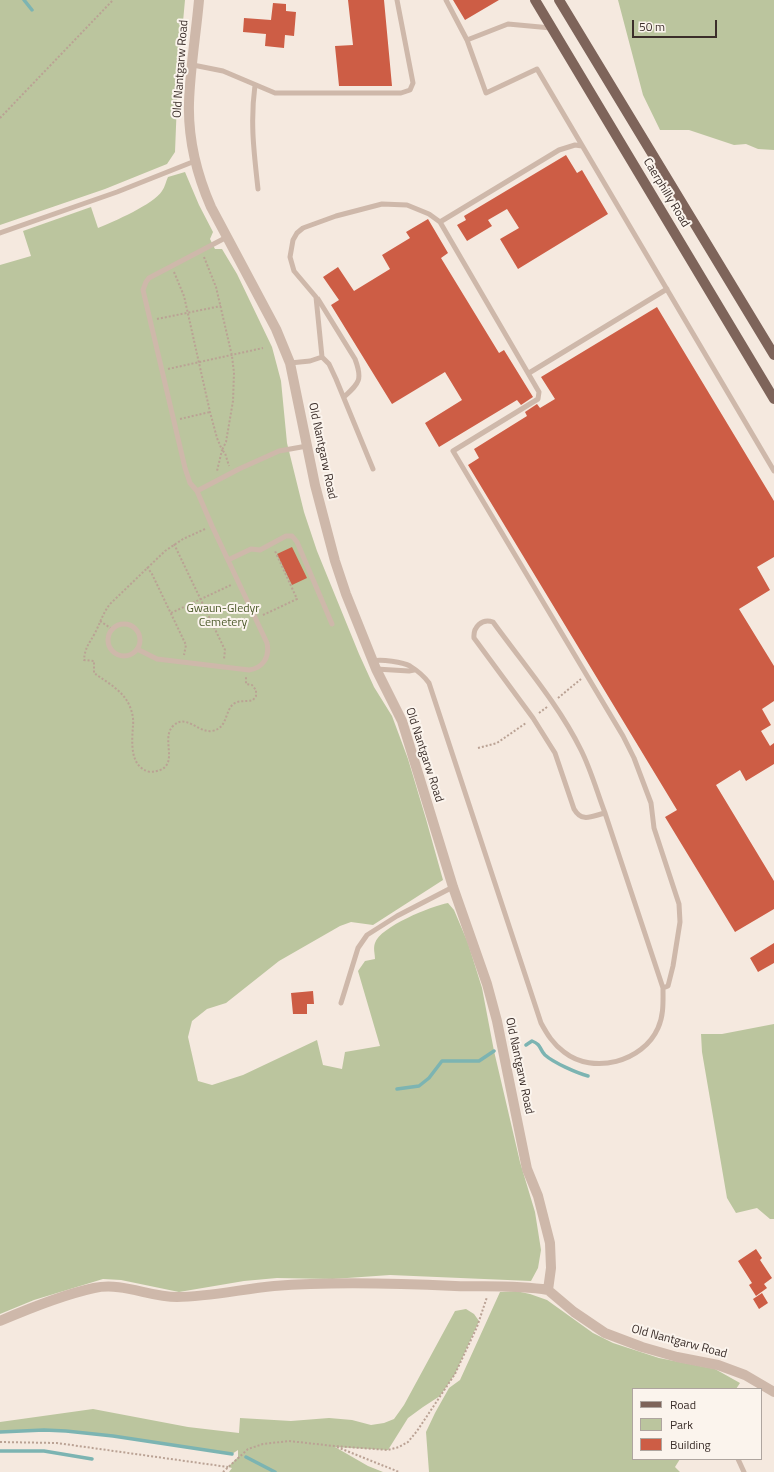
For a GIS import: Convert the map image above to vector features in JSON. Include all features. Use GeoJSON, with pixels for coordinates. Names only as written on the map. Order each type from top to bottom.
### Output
{"type":"FeatureCollection","features":[{"type":"Feature","properties":{"kind":"main road","name":"Caerphilly Road"},"geometry":{"type":"LineString","coordinates":[[535,0],[774,399]]}},
{"type":"Feature","properties":{"kind":"main road","name":"Caerphilly Road"},"geometry":{"type":"LineString","coordinates":[[559,0],[774,355]]}},
{"type":"Feature","properties":{"kind":"street","name":"Old Nantgarw Road"},"geometry":{"type":"LineString","coordinates":[[199,0],[189,103],[190,134],[195,161],[204,191],[276,329],[290,363],[306,446],[325,527],[335,561],[374,665],[402,721],[453,887],[488,984],[527,1169],[538,1196],[550,1244],[551,1268],[548,1290],[574,1312],[605,1333],[663,1353],[718,1365],[745,1375],[768,1390]]}},
{"type":"Feature","properties":{"kind":"street"},"geometry":{"type":"LineString","coordinates":[[0,1321],[40,1304],[94,1288],[113,1286],[152,1294],[178,1297],[275,1286],[380,1283],[491,1286],[548,1290]]}},
{"type":"Feature","properties":{"kind":"lane"},"geometry":{"type":"LineString","coordinates":[[192,65],[223,71],[275,93],[402,94],[410,90],[413,83],[397,0]]}},
{"type":"Feature","properties":{"kind":"lane"},"geometry":{"type":"LineString","coordinates":[[446,0],[467,40],[486,93],[537,69],[774,471]]}},
{"type":"Feature","properties":{"kind":"lane"},"geometry":{"type":"LineString","coordinates":[[467,40],[508,24],[551,28]]}},
{"type":"Feature","properties":{"kind":"lane"},"geometry":{"type":"LineString","coordinates":[[255,85],[252,131],[258,189]]}},
{"type":"Feature","properties":{"kind":"lane"},"geometry":{"type":"LineString","coordinates":[[440,222],[559,150],[575,145],[582,146]]}},
{"type":"Feature","properties":{"kind":"lane"},"geometry":{"type":"LineString","coordinates":[[0,232],[117,192],[195,161]]}},
{"type":"Feature","properties":{"kind":"lane"},"geometry":{"type":"LineString","coordinates":[[344,397],[357,385],[359,374],[358,367],[355,359],[316,297],[294,271],[290,257],[293,240],[297,233],[303,228],[336,216],[382,204],[407,205],[429,214],[440,222],[540,392],[538,399],[453,451],[623,736],[636,764],[651,803],[654,828],[679,904],[680,922],[672,966],[668,986],[663,988]]}},
{"type":"Feature","properties":{"kind":"lane"},"geometry":{"type":"LineString","coordinates":[[137,649],[157,659],[249,670],[254,669],[264,663],[267,658],[268,647],[197,491],[190,484],[161,371],[144,296],[144,286],[149,278],[227,237]]}},
{"type":"Feature","properties":{"kind":"lane"},"geometry":{"type":"LineString","coordinates":[[529,373],[667,289]]}},
{"type":"Feature","properties":{"kind":"lane"},"geometry":{"type":"LineString","coordinates":[[316,297],[322,357],[330,364],[373,469]]}},
{"type":"Feature","properties":{"kind":"lane"},"geometry":{"type":"LineString","coordinates":[[290,363],[310,361],[322,357]]}},
{"type":"Feature","properties":{"kind":"lane"},"geometry":{"type":"LineString","coordinates":[[197,491],[231,473],[280,451],[306,446]]}},
{"type":"Feature","properties":{"kind":"lane"},"geometry":{"type":"LineString","coordinates":[[228,560],[251,549],[260,550],[286,536],[292,536],[297,542],[332,624]]}},
{"type":"Feature","properties":{"kind":"lane"},"geometry":{"type":"LineString","coordinates":[[374,665],[380,660],[410,666],[422,674],[429,684],[541,1023],[550,1039],[564,1053],[587,1062],[599,1064],[614,1062],[632,1056],[644,1046],[658,1028],[663,1004],[663,988],[605,813],[582,751],[552,703],[493,622],[488,620],[484,621],[476,627],[474,631],[474,638],[533,718],[555,753],[574,809],[578,816],[582,818],[605,813]]}},
{"type":"Feature","properties":{"kind":"lane"},"geometry":{"type":"LineString","coordinates":[[123,624],[133,626],[137,630],[140,640],[137,649],[134,653],[124,657],[114,654],[108,646],[107,641],[112,629],[123,624]]}},
{"type":"Feature","properties":{"kind":"lane"},"geometry":{"type":"LineString","coordinates":[[374,665],[409,671],[414,670]]}},
{"type":"Feature","properties":{"kind":"lane"},"geometry":{"type":"LineString","coordinates":[[341,1003],[358,948],[367,935],[397,916],[453,887]]}},
{"type":"Feature","properties":{"kind":"lane"},"geometry":{"type":"LineString","coordinates":[[738,1460],[744,1472]]}},
{"type":"Feature","properties":{"kind":"path"},"geometry":{"type":"LineString","coordinates":[[0,118],[113,0]]}},
{"type":"Feature","properties":{"kind":"path"},"geometry":{"type":"LineString","coordinates":[[200,250],[212,274],[221,306],[232,356],[234,373],[233,401],[226,442],[222,450],[217,475]]}},
{"type":"Feature","properties":{"kind":"path"},"geometry":{"type":"LineString","coordinates":[[171,266],[184,296],[210,412],[217,438],[222,450],[225,453],[231,473]]}},
{"type":"Feature","properties":{"kind":"path"},"geometry":{"type":"LineString","coordinates":[[150,321],[221,306]]}},
{"type":"Feature","properties":{"kind":"path"},"geometry":{"type":"LineString","coordinates":[[161,371],[263,348]]}},
{"type":"Feature","properties":{"kind":"path"},"geometry":{"type":"LineString","coordinates":[[173,420],[210,412]]}},
{"type":"Feature","properties":{"kind":"path"},"geometry":{"type":"LineString","coordinates":[[206,528],[174,544],[164,551],[110,604],[86,647],[84,660],[94,661],[94,673],[117,690],[127,701],[133,720],[133,754],[141,768],[147,772],[158,771],[167,763],[170,755],[168,734],[174,725],[186,722],[194,724],[205,731],[216,730],[223,724],[234,703],[253,700],[256,696],[256,690],[252,685],[246,684],[246,678]]}},
{"type":"Feature","properties":{"kind":"path"},"geometry":{"type":"LineString","coordinates":[[174,544],[225,650],[223,667]]}},
{"type":"Feature","properties":{"kind":"path"},"geometry":{"type":"LineString","coordinates":[[263,615],[297,600],[273,548]]}},
{"type":"Feature","properties":{"kind":"path"},"geometry":{"type":"LineString","coordinates":[[147,567],[152,574],[186,645],[183,662]]}},
{"type":"Feature","properties":{"kind":"path"},"geometry":{"type":"LineString","coordinates":[[171,613],[233,584]]}},
{"type":"Feature","properties":{"kind":"path"},"geometry":{"type":"LineString","coordinates":[[100,621],[112,629]]}},
{"type":"Feature","properties":{"kind":"path"},"geometry":{"type":"LineString","coordinates":[[223,1472],[248,1449],[263,1444],[289,1441],[388,1450],[399,1447],[408,1442],[455,1374],[477,1327],[491,1286]]}},
{"type":"Feature","properties":{"kind":"path"},"geometry":{"type":"LineString","coordinates":[[0,1442],[57,1443],[228,1466]]}},
{"type":"Feature","properties":{"kind":"path"},"geometry":{"type":"LineString","coordinates":[[334,1446],[399,1472]]}},
{"type":"Feature","properties":{"kind":"green space"},"geometry":{"type":"Polygon","coordinates":[[[0,0],[185,0],[178,76],[175,152],[167,164],[105,189],[0,225],[0,0]]]}},
{"type":"Feature","properties":{"kind":"green space"},"geometry":{"type":"Polygon","coordinates":[[[618,0],[774,0],[774,150],[758,149],[746,144],[734,145],[689,130],[660,130],[643,95],[618,0]]]}},
{"type":"Feature","properties":{"kind":"green space","name":"Gwaun-Gledyr Cemetery"},"geometry":{"type":"Polygon","coordinates":[[[185,172],[199,205],[213,232],[210,239],[215,249],[222,249],[237,274],[272,347],[281,381],[287,443],[304,512],[317,551],[359,654],[374,687],[392,716],[408,759],[443,880],[373,925],[351,922],[340,926],[279,961],[226,1003],[207,1009],[192,1021],[188,1037],[198,1081],[212,1085],[243,1075],[317,1040],[323,1065],[342,1069],[345,1052],[380,1046],[358,971],[365,961],[375,959],[375,943],[386,930],[407,918],[430,908],[448,903],[454,910],[468,943],[482,988],[494,1051],[520,1162],[535,1212],[541,1250],[538,1268],[531,1281],[390,1275],[333,1279],[277,1278],[244,1281],[179,1292],[121,1280],[103,1279],[34,1300],[0,1314],[0,265],[31,256],[23,231],[91,207],[98,228],[142,207],[158,196],[164,188],[168,177],[185,172]]]}},
{"type":"Feature","properties":{"kind":"green space"},"geometry":{"type":"Polygon","coordinates":[[[774,1024],[774,1219],[770,1219],[757,1208],[736,1213],[727,1198],[702,1052],[701,1034],[722,1034],[774,1024]]]}},
{"type":"Feature","properties":{"kind":"green space"},"geometry":{"type":"Polygon","coordinates":[[[516,1291],[547,1300],[593,1333],[613,1343],[659,1358],[715,1369],[740,1383],[737,1388],[632,1388],[632,1460],[679,1460],[675,1467],[680,1472],[429,1472],[426,1432],[449,1388],[460,1380],[500,1292],[516,1291]]]}},
{"type":"Feature","properties":{"kind":"green space"},"geometry":{"type":"Polygon","coordinates":[[[466,1309],[474,1314],[479,1321],[455,1374],[440,1396],[408,1418],[388,1450],[335,1447],[368,1466],[383,1472],[229,1472],[232,1468],[228,1467],[238,1457],[238,1450],[232,1454],[113,1436],[66,1431],[44,1430],[0,1432],[0,1422],[93,1409],[188,1427],[239,1433],[240,1418],[291,1421],[329,1418],[352,1420],[371,1425],[384,1423],[394,1419],[404,1405],[455,1311],[466,1309]]]}},
{"type":"Feature","properties":{"kind":"building"},"geometry":{"type":"Polygon","coordinates":[[[348,0],[384,0],[392,86],[339,86],[335,46],[353,45],[348,0]]]}},
{"type":"Feature","properties":{"kind":"building"},"geometry":{"type":"Polygon","coordinates":[[[453,0],[499,0],[465,20],[453,0]]]}},
{"type":"Feature","properties":{"kind":"building"},"geometry":{"type":"Polygon","coordinates":[[[273,3],[286,4],[286,11],[296,12],[294,36],[285,35],[284,48],[265,46],[266,34],[243,32],[244,18],[271,20],[273,3]]]}},
{"type":"Feature","properties":{"kind":"building"},"geometry":{"type":"Polygon","coordinates":[[[566,155],[577,173],[582,170],[608,214],[518,269],[500,239],[519,228],[507,209],[488,220],[492,226],[467,241],[457,225],[466,220],[464,216],[566,155]]]}},
{"type":"Feature","properties":{"kind":"building"},"geometry":{"type":"Polygon","coordinates":[[[428,219],[448,253],[441,258],[499,353],[504,350],[533,397],[521,405],[517,400],[439,447],[425,423],[462,400],[445,372],[392,404],[331,305],[339,300],[323,277],[338,267],[354,291],[390,269],[382,255],[410,238],[406,232],[428,219]]]}},
{"type":"Feature","properties":{"kind":"building"},"geometry":{"type":"Polygon","coordinates":[[[657,307],[774,501],[774,557],[757,567],[770,590],[739,609],[774,666],[774,701],[762,709],[771,725],[761,731],[770,746],[774,743],[774,764],[746,781],[740,770],[716,785],[774,881],[774,909],[735,932],[665,817],[677,810],[468,465],[479,458],[474,449],[527,416],[525,412],[537,404],[540,408],[555,399],[541,377],[657,307]]]}},
{"type":"Feature","properties":{"kind":"building"},"geometry":{"type":"Polygon","coordinates":[[[292,547],[307,578],[292,585],[277,554],[292,547]]]}},
{"type":"Feature","properties":{"kind":"building"},"geometry":{"type":"Polygon","coordinates":[[[774,943],[774,963],[758,972],[750,958],[774,943]]]}},
{"type":"Feature","properties":{"kind":"building"},"geometry":{"type":"Polygon","coordinates":[[[313,991],[314,1004],[307,1004],[307,1014],[293,1014],[291,993],[313,991]]]}},
{"type":"Feature","properties":{"kind":"building"},"geometry":{"type":"Polygon","coordinates":[[[756,1249],[762,1258],[760,1260],[772,1278],[764,1284],[767,1288],[756,1296],[749,1285],[752,1283],[738,1261],[756,1249]]]}},
{"type":"Feature","properties":{"kind":"building"},"geometry":{"type":"Polygon","coordinates":[[[762,1293],[768,1303],[759,1309],[753,1299],[762,1293]]]}},
{"type":"Feature","properties":{"kind":"waterway"},"geometry":{"type":"LineString","coordinates":[[24,0],[32,10]]}},
{"type":"Feature","properties":{"kind":"waterway"},"geometry":{"type":"LineString","coordinates":[[526,1045],[532,1041],[539,1046],[543,1053],[549,1058],[578,1073],[588,1076]]}},
{"type":"Feature","properties":{"kind":"waterway"},"geometry":{"type":"LineString","coordinates":[[397,1089],[419,1086],[429,1078],[442,1061],[479,1061],[494,1051]]}},
{"type":"Feature","properties":{"kind":"waterway"},"geometry":{"type":"LineString","coordinates":[[0,1432],[44,1430],[66,1431],[113,1436],[232,1454]]}},
{"type":"Feature","properties":{"kind":"waterway"},"geometry":{"type":"LineString","coordinates":[[0,1451],[44,1451],[92,1459]]}},
{"type":"Feature","properties":{"kind":"waterway"},"geometry":{"type":"LineString","coordinates":[[246,1457],[275,1472]]}}]}
